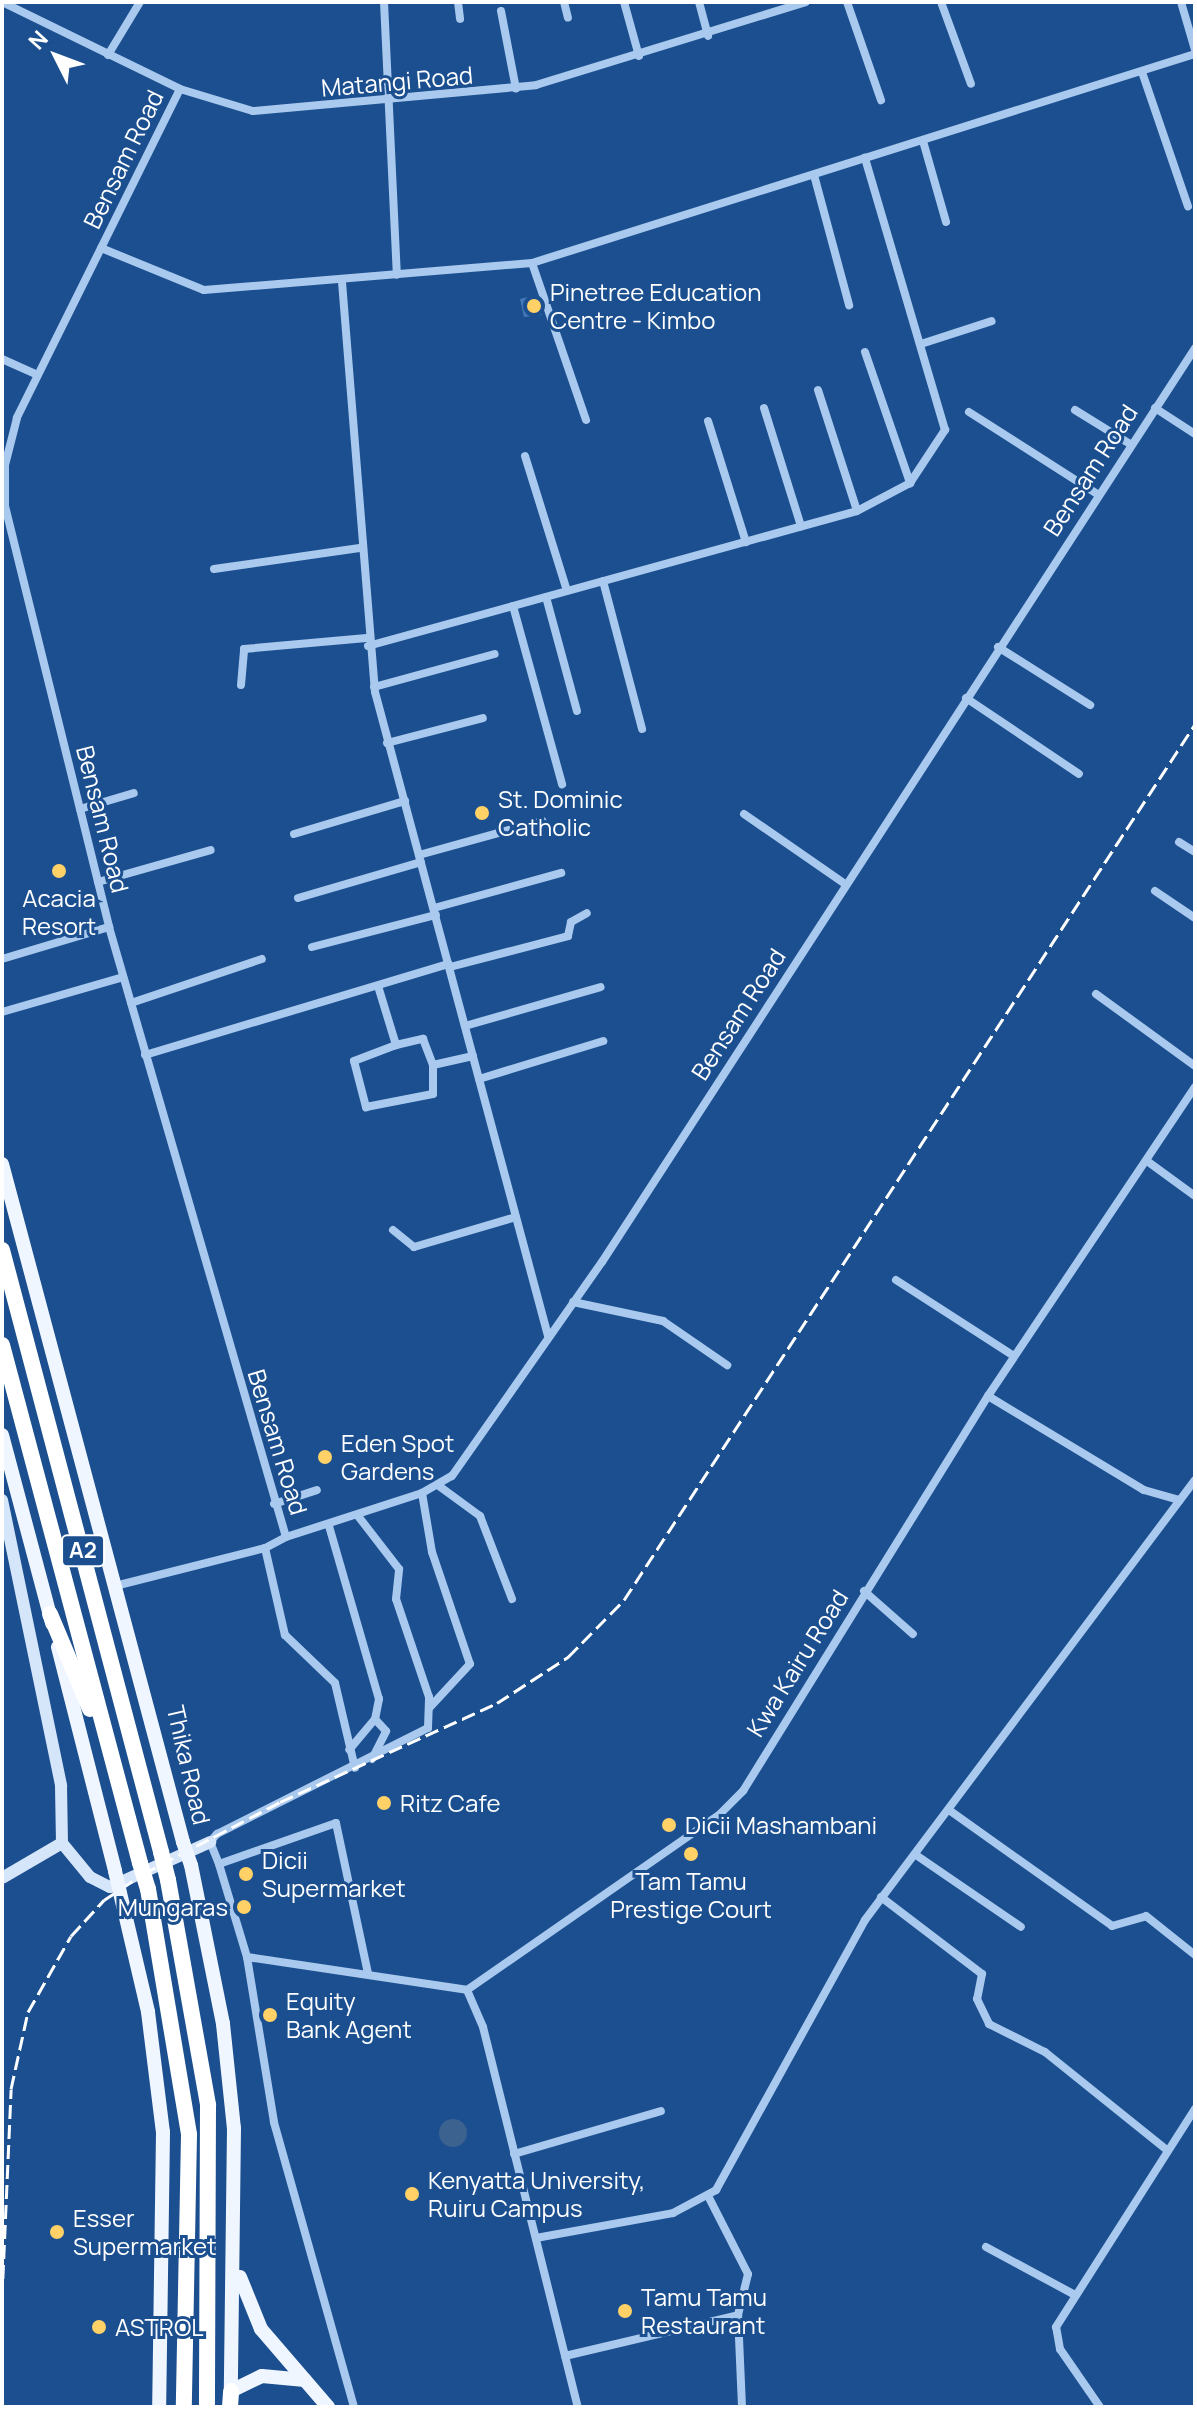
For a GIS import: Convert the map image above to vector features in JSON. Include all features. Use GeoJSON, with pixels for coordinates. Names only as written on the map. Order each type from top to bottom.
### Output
{"type":"FeatureCollection","features":[{"type":"Feature","properties":{"kind":"highway","name":"Thika Road"},"geometry":{"type":"LineString","coordinates":[[2,1250],[168,1880],[208,2105],[207,2407]]}},
{"type":"Feature","properties":{"kind":"highway","name":"A2"},"geometry":{"type":"LineString","coordinates":[[2,1345],[148,1889],[189,2135],[184,2407]]}},
{"type":"Feature","properties":{"kind":"highway"},"geometry":{"type":"LineString","coordinates":[[50,1614],[111,1759]]}},
{"type":"Feature","properties":{"kind":"main road","name":"Thika Road"},"geometry":{"type":"LineString","coordinates":[[2,1164],[191,1865],[231,2086],[236,2262],[230,2399]]}},
{"type":"Feature","properties":{"kind":"main road"},"geometry":{"type":"LineString","coordinates":[[2,1435],[50,1614],[148,2012],[163,2132],[159,2407]]}},
{"type":"Feature","properties":{"kind":"main road"},"geometry":{"type":"LineString","coordinates":[[236,2262],[248,2310],[328,2407]]}},
{"type":"Feature","properties":{"kind":"main road"},"geometry":{"type":"LineString","coordinates":[[230,2399],[262,2376],[305,2380]]}},
{"type":"Feature","properties":{"kind":"street","name":"Matangi Road"},"geometry":{"type":"LineString","coordinates":[[2,2],[180,89],[238,110],[388,103],[516,89],[708,36],[805,2]]}},
{"type":"Feature","properties":{"kind":"street"},"geometry":{"type":"LineString","coordinates":[[108,55],[140,2]]}},
{"type":"Feature","properties":{"kind":"street"},"geometry":{"type":"LineString","coordinates":[[384,2],[397,275]]}},
{"type":"Feature","properties":{"kind":"street"},"geometry":{"type":"LineString","coordinates":[[458,2],[460,19]]}},
{"type":"Feature","properties":{"kind":"street"},"geometry":{"type":"LineString","coordinates":[[564,2],[568,18]]}},
{"type":"Feature","properties":{"kind":"street"},"geometry":{"type":"LineString","coordinates":[[624,2],[639,56]]}},
{"type":"Feature","properties":{"kind":"street"},"geometry":{"type":"LineString","coordinates":[[699,2],[708,36]]}},
{"type":"Feature","properties":{"kind":"street"},"geometry":{"type":"LineString","coordinates":[[847,2],[881,100]]}},
{"type":"Feature","properties":{"kind":"street"},"geometry":{"type":"LineString","coordinates":[[941,2],[971,84]]}},
{"type":"Feature","properties":{"kind":"street"},"geometry":{"type":"LineString","coordinates":[[101,248],[204,290],[342,282],[532,263],[1142,72],[1195,52],[1181,2]]}},
{"type":"Feature","properties":{"kind":"street"},"geometry":{"type":"LineString","coordinates":[[501,11],[516,89]]}},
{"type":"Feature","properties":{"kind":"street"},"geometry":{"type":"LineString","coordinates":[[1142,72],[1188,206]]}},
{"type":"Feature","properties":{"kind":"street","name":"Bensam Road"},"geometry":{"type":"LineString","coordinates":[[180,89],[36,374],[10,435],[5,506],[109,927],[286,1537],[329,1526],[439,1486],[573,1302],[1195,348]]}},
{"type":"Feature","properties":{"kind":"street"},"geometry":{"type":"LineString","coordinates":[[923,141],[946,222]]}},
{"type":"Feature","properties":{"kind":"street"},"geometry":{"type":"LineString","coordinates":[[241,685],[244,649],[367,642],[513,606],[857,511],[910,483],[945,430],[924,343],[865,158]]}},
{"type":"Feature","properties":{"kind":"street"},"geometry":{"type":"LineString","coordinates":[[814,175],[849,305]]}},
{"type":"Feature","properties":{"kind":"street"},"geometry":{"type":"LineString","coordinates":[[532,263],[586,420]]}},
{"type":"Feature","properties":{"kind":"street"},"geometry":{"type":"LineString","coordinates":[[342,282],[359,548],[374,687],[548,1336]]}},
{"type":"Feature","properties":{"kind":"street"},"geometry":{"type":"LineString","coordinates":[[924,343],[992,321]]}},
{"type":"Feature","properties":{"kind":"street"},"geometry":{"type":"LineString","coordinates":[[865,352],[910,483]]}},
{"type":"Feature","properties":{"kind":"street"},"geometry":{"type":"LineString","coordinates":[[2,359],[36,374]]}},
{"type":"Feature","properties":{"kind":"street"},"geometry":{"type":"LineString","coordinates":[[818,390],[857,511]]}},
{"type":"Feature","properties":{"kind":"street"},"geometry":{"type":"LineString","coordinates":[[764,408],[801,526]]}},
{"type":"Feature","properties":{"kind":"street"},"geometry":{"type":"LineString","coordinates":[[1155,408],[1195,434]]}},
{"type":"Feature","properties":{"kind":"street"},"geometry":{"type":"LineString","coordinates":[[1075,410],[1130,444]]}},
{"type":"Feature","properties":{"kind":"street"},"geometry":{"type":"LineString","coordinates":[[969,412],[1097,494]]}},
{"type":"Feature","properties":{"kind":"street"},"geometry":{"type":"LineString","coordinates":[[708,421],[746,542]]}},
{"type":"Feature","properties":{"kind":"street"},"geometry":{"type":"LineString","coordinates":[[525,456],[567,591]]}},
{"type":"Feature","properties":{"kind":"street"},"geometry":{"type":"LineString","coordinates":[[214,569],[359,548]]}},
{"type":"Feature","properties":{"kind":"street"},"geometry":{"type":"LineString","coordinates":[[603,581],[642,729]]}},
{"type":"Feature","properties":{"kind":"street"},"geometry":{"type":"LineString","coordinates":[[546,597],[577,711]]}},
{"type":"Feature","properties":{"kind":"street"},"geometry":{"type":"LineString","coordinates":[[513,606],[562,784]]}},
{"type":"Feature","properties":{"kind":"street"},"geometry":{"type":"LineString","coordinates":[[998,647],[1090,705]]}},
{"type":"Feature","properties":{"kind":"street"},"geometry":{"type":"LineString","coordinates":[[374,687],[495,654]]}},
{"type":"Feature","properties":{"kind":"street"},"geometry":{"type":"LineString","coordinates":[[966,698],[1079,774]]}},
{"type":"Feature","properties":{"kind":"street"},"geometry":{"type":"LineString","coordinates":[[387,743],[483,718]]}},
{"type":"Feature","properties":{"kind":"street"},"geometry":{"type":"LineString","coordinates":[[80,809],[134,793]]}},
{"type":"Feature","properties":{"kind":"street"},"geometry":{"type":"LineString","coordinates":[[294,834],[405,801]]}},
{"type":"Feature","properties":{"kind":"street"},"geometry":{"type":"LineString","coordinates":[[744,814],[845,884]]}},
{"type":"Feature","properties":{"kind":"street"},"geometry":{"type":"LineString","coordinates":[[298,898],[542,821]]}},
{"type":"Feature","properties":{"kind":"street"},"geometry":{"type":"LineString","coordinates":[[1179,842],[1195,852]]}},
{"type":"Feature","properties":{"kind":"street"},"geometry":{"type":"LineString","coordinates":[[98,882],[211,850]]}},
{"type":"Feature","properties":{"kind":"street"},"geometry":{"type":"LineString","coordinates":[[312,947],[561,873]]}},
{"type":"Feature","properties":{"kind":"street"},"geometry":{"type":"LineString","coordinates":[[1155,891],[1195,918]]}},
{"type":"Feature","properties":{"kind":"street"},"geometry":{"type":"LineString","coordinates":[[145,1055],[449,966],[568,936],[571,922],[587,913]]}},
{"type":"Feature","properties":{"kind":"street"},"geometry":{"type":"LineString","coordinates":[[2,959],[109,927]]}},
{"type":"Feature","properties":{"kind":"street"},"geometry":{"type":"LineString","coordinates":[[131,1003],[262,959]]}},
{"type":"Feature","properties":{"kind":"street"},"geometry":{"type":"LineString","coordinates":[[2,1012],[123,977]]}},
{"type":"Feature","properties":{"kind":"street"},"geometry":{"type":"LineString","coordinates":[[378,986],[396,1045]]}},
{"type":"Feature","properties":{"kind":"street"},"geometry":{"type":"LineString","coordinates":[[465,1026],[601,987]]}},
{"type":"Feature","properties":{"kind":"street"},"geometry":{"type":"LineString","coordinates":[[1096,994],[1195,1066]]}},
{"type":"Feature","properties":{"kind":"street"},"geometry":{"type":"LineString","coordinates":[[423,1039],[433,1065],[433,1094],[370,1110],[354,1061],[396,1045],[423,1039]]}},
{"type":"Feature","properties":{"kind":"street"},"geometry":{"type":"LineString","coordinates":[[479,1079],[603,1041]]}},
{"type":"Feature","properties":{"kind":"street"},"geometry":{"type":"LineString","coordinates":[[433,1065],[473,1056]]}},
{"type":"Feature","properties":{"kind":"street","name":"Kwa Kairu Road"},"geometry":{"type":"LineString","coordinates":[[467,1990],[735,1799],[988,1396],[1194,1089]]}},
{"type":"Feature","properties":{"kind":"street"},"geometry":{"type":"LineString","coordinates":[[1147,1161],[1195,1196]]}},
{"type":"Feature","properties":{"kind":"street"},"geometry":{"type":"LineString","coordinates":[[393,1230],[414,1247],[516,1217]]}},
{"type":"Feature","properties":{"kind":"street"},"geometry":{"type":"LineString","coordinates":[[896,1280],[1014,1356]]}},
{"type":"Feature","properties":{"kind":"street"},"geometry":{"type":"LineString","coordinates":[[573,1302],[663,1321],[727,1365]]}},
{"type":"Feature","properties":{"kind":"street"},"geometry":{"type":"LineString","coordinates":[[988,1396],[1144,1490],[1180,1500]]}},
{"type":"Feature","properties":{"kind":"street"},"geometry":{"type":"LineString","coordinates":[[536,2238],[673,2213],[708,2196],[881,1897],[916,1855],[1195,1480]]}},
{"type":"Feature","properties":{"kind":"street"},"geometry":{"type":"LineString","coordinates":[[439,1486],[480,1516],[512,1599]]}},
{"type":"Feature","properties":{"kind":"street"},"geometry":{"type":"LineString","coordinates":[[274,1504],[317,1490]]}},
{"type":"Feature","properties":{"kind":"street"},"geometry":{"type":"LineString","coordinates":[[422,1493],[432,1552],[470,1664],[430,1707]]}},
{"type":"Feature","properties":{"kind":"street"},"geometry":{"type":"LineString","coordinates":[[2,1500],[61,1786],[62,1843],[90,1877],[110,1887],[210,1842],[424,1736],[430,1707],[396,1599],[399,1569],[358,1516]]}},
{"type":"Feature","properties":{"kind":"street"},"geometry":{"type":"LineString","coordinates":[[329,1526],[379,1699],[375,1719],[349,1750]]}},
{"type":"Feature","properties":{"kind":"street"},"geometry":{"type":"LineString","coordinates":[[115,1586],[265,1548],[286,1537]]}},
{"type":"Feature","properties":{"kind":"street"},"geometry":{"type":"LineString","coordinates":[[265,1548],[285,1635],[335,1683],[355,1768]]}},
{"type":"Feature","properties":{"kind":"street"},"geometry":{"type":"LineString","coordinates":[[864,1591],[913,1634]]}},
{"type":"Feature","properties":{"kind":"street"},"geometry":{"type":"LineString","coordinates":[[372,1760],[386,1731],[375,1719]]}},
{"type":"Feature","properties":{"kind":"street"},"geometry":{"type":"LineString","coordinates":[[949,1810],[1112,1926],[1146,1916],[1195,1955]]}},
{"type":"Feature","properties":{"kind":"street"},"geometry":{"type":"LineString","coordinates":[[219,1864],[336,1823],[368,1973]]}},
{"type":"Feature","properties":{"kind":"street"},"geometry":{"type":"LineString","coordinates":[[210,1842],[247,1957],[274,2122],[354,2407]]}},
{"type":"Feature","properties":{"kind":"street"},"geometry":{"type":"LineString","coordinates":[[2,1878],[62,1843]]}},
{"type":"Feature","properties":{"kind":"street"},"geometry":{"type":"LineString","coordinates":[[916,1855],[1021,1927]]}},
{"type":"Feature","properties":{"kind":"street"},"geometry":{"type":"LineString","coordinates":[[881,1897],[982,1974],[977,1999],[989,2024],[1045,2052],[1167,2150]]}},
{"type":"Feature","properties":{"kind":"street"},"geometry":{"type":"LineString","coordinates":[[247,1957],[467,1990],[514,2154],[578,2407]]}},
{"type":"Feature","properties":{"kind":"street"},"geometry":{"type":"LineString","coordinates":[[1100,2407],[1055,2337],[1075,2295],[1195,2109]]}},
{"type":"Feature","properties":{"kind":"street"},"geometry":{"type":"LineString","coordinates":[[514,2154],[661,2111]]}},
{"type":"Feature","properties":{"kind":"street"},"geometry":{"type":"LineString","coordinates":[[708,2196],[748,2274],[738,2315],[742,2407]]}},
{"type":"Feature","properties":{"kind":"street"},"geometry":{"type":"LineString","coordinates":[[986,2247],[1075,2295]]}},
{"type":"Feature","properties":{"kind":"street"},"geometry":{"type":"LineString","coordinates":[[565,2356],[738,2315]]}},
{"type":"Feature","properties":{"kind":"water"},"geometry":{"type":"Polygon","coordinates":[[[453,2119],[463,2123],[467,2133],[463,2143],[453,2147],[443,2143],[439,2133],[443,2123],[453,2119]]]}},
{"type":"Feature","properties":{"kind":"building","name":"Pinetree Education Centre - Kimbo"},"geometry":{"type":"Polygon","coordinates":[[[536,295],[542,315],[524,317],[520,299],[536,295]]]}},
{"type":"Feature","properties":{"kind":"railway"},"geometry":{"type":"LineString","coordinates":[[2,2298],[11,2089],[28,2012],[71,1936],[104,1900],[143,1874],[280,1802],[497,1703],[568,1657],[624,1600],[1195,724]]}},
{"type":"Feature","properties":{"kind":"place","name":"Pinetree Education Centre - Kimbo"},"geometry":{"type":"Point","coordinates":[534,306]}},
{"type":"Feature","properties":{"kind":"place","name":"St. Dominic Catholic"},"geometry":{"type":"Point","coordinates":[482,813]}},
{"type":"Feature","properties":{"kind":"place","name":"Acacia Resort"},"geometry":{"type":"Point","coordinates":[59,871]}},
{"type":"Feature","properties":{"kind":"place","name":"Eden Spot Gardens"},"geometry":{"type":"Point","coordinates":[325,1457]}},
{"type":"Feature","properties":{"kind":"place","name":"Ritz Cafe"},"geometry":{"type":"Point","coordinates":[384,1803]}},
{"type":"Feature","properties":{"kind":"place","name":"Dicii Mashambani"},"geometry":{"type":"Point","coordinates":[669,1825]}},
{"type":"Feature","properties":{"kind":"place","name":"Tam Tamu Prestige Court"},"geometry":{"type":"Point","coordinates":[691,1854]}},
{"type":"Feature","properties":{"kind":"place","name":"Dicii Supermarket"},"geometry":{"type":"Point","coordinates":[246,1874]}},
{"type":"Feature","properties":{"kind":"place","name":"Mungaras"},"geometry":{"type":"Point","coordinates":[244,1907]}},
{"type":"Feature","properties":{"kind":"place","name":"Equity Bank Agent"},"geometry":{"type":"Point","coordinates":[270,2015]}},
{"type":"Feature","properties":{"kind":"place","name":"Kenyatta University, Ruiru Campus"},"geometry":{"type":"Point","coordinates":[412,2194]}},
{"type":"Feature","properties":{"kind":"place","name":"Esser Supermarket"},"geometry":{"type":"Point","coordinates":[57,2232]}},
{"type":"Feature","properties":{"kind":"place","name":"Tamu Tamu Restaurant"},"geometry":{"type":"Point","coordinates":[625,2311]}},
{"type":"Feature","properties":{"kind":"place","name":"ASTROL"},"geometry":{"type":"Point","coordinates":[99,2327]}}]}
